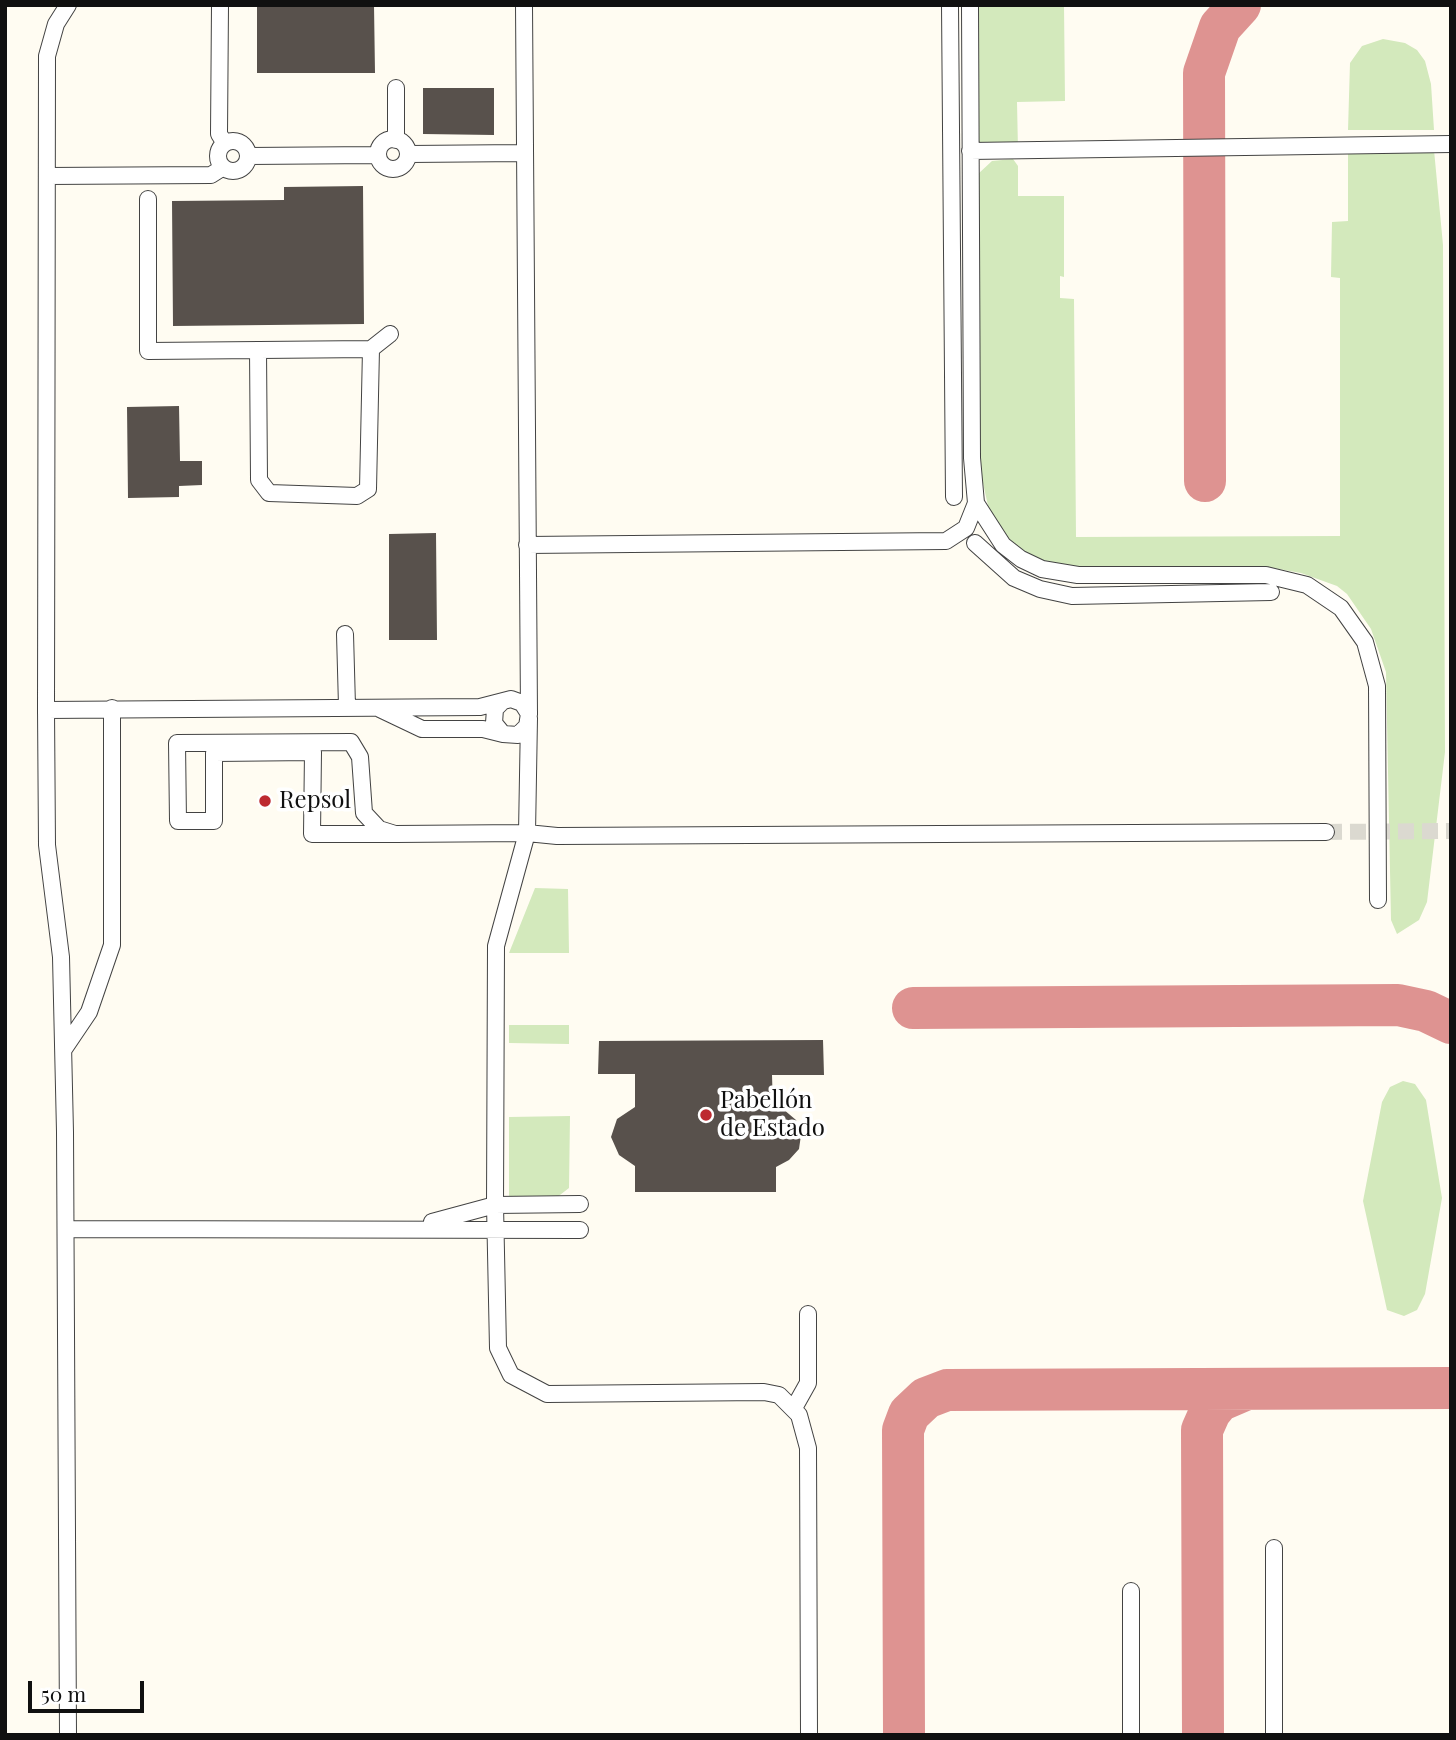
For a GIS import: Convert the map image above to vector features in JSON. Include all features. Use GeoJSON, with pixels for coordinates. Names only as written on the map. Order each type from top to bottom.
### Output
{"type":"FeatureCollection","features":[{"type":"Feature","properties":{"kind":"lane"},"geometry":{"type":"LineString","coordinates":[[68,5],[56,24],[47,56],[46,710],[47,845],[61,957],[64,1049],[68,1735]]}},
{"type":"Feature","properties":{"kind":"lane"},"geometry":{"type":"LineString","coordinates":[[47,176],[211,175],[222,168],[238,171],[246,166],[246,148],[241,143],[225,142],[219,134],[220,5]]}},
{"type":"Feature","properties":{"kind":"lane"},"geometry":{"type":"LineString","coordinates":[[524,5],[529,716],[527,833],[496,946],[495,1229],[498,1348],[511,1375],[529,1387],[547,1394],[764,1392],[779,1395],[794,1408],[804,1430],[807,1448],[809,1735]]}},
{"type":"Feature","properties":{"kind":"lane"},"geometry":{"type":"LineString","coordinates":[[950,5],[954,497]]}},
{"type":"Feature","properties":{"kind":"lane"},"geometry":{"type":"LineString","coordinates":[[970,5],[972,458],[976,503],[988,526],[1012,552],[1032,565],[1052,572],[1079,575],[1244,574],[1280,577],[1319,591],[1350,618],[1365,642],[1375,671],[1378,900]]}},
{"type":"Feature","properties":{"kind":"lane"},"geometry":{"type":"LineString","coordinates":[[396,88],[396,140]]}},
{"type":"Feature","properties":{"kind":"lane"},"geometry":{"type":"LineString","coordinates":[[385,140],[396,140],[407,146],[406,164],[399,169],[383,166],[377,155],[385,140]]}},
{"type":"Feature","properties":{"kind":"lane"},"geometry":{"type":"LineString","coordinates":[[222,168],[218,153],[225,142]]}},
{"type":"Feature","properties":{"kind":"lane"},"geometry":{"type":"LineString","coordinates":[[970,151],[1451,144]]}},
{"type":"Feature","properties":{"kind":"lane"},"geometry":{"type":"LineString","coordinates":[[408,154],[524,153]]}},
{"type":"Feature","properties":{"kind":"lane"},"geometry":{"type":"LineString","coordinates":[[248,156],[377,155]]}},
{"type":"Feature","properties":{"kind":"lane"},"geometry":{"type":"LineString","coordinates":[[148,199],[148,351],[371,349],[390,334]]}},
{"type":"Feature","properties":{"kind":"lane"},"geometry":{"type":"LineString","coordinates":[[258,350],[259,480],[269,493],[357,496],[368,489],[371,349]]}},
{"type":"Feature","properties":{"kind":"lane"},"geometry":{"type":"LineString","coordinates":[[527,545],[946,541],[966,528],[976,503]]}},
{"type":"Feature","properties":{"kind":"lane"},"geometry":{"type":"LineString","coordinates":[[975,542],[1014,578],[1040,589],[1072,596],[1270,592]]}},
{"type":"Feature","properties":{"kind":"lane"},"geometry":{"type":"LineString","coordinates":[[1244,574],[1244,593]]}},
{"type":"Feature","properties":{"kind":"lane"},"geometry":{"type":"LineString","coordinates":[[345,634],[347,706]]}},
{"type":"Feature","properties":{"kind":"lane"},"geometry":{"type":"LineString","coordinates":[[527,669],[521,688],[495,709],[493,720],[505,735],[521,748],[527,775]]}},
{"type":"Feature","properties":{"kind":"lane"},"geometry":{"type":"LineString","coordinates":[[46,710],[480,707],[507,700],[522,704],[529,716]]}},
{"type":"Feature","properties":{"kind":"lane"},"geometry":{"type":"LineString","coordinates":[[371,706],[422,729],[483,729],[505,735],[521,733],[529,716]]}},
{"type":"Feature","properties":{"kind":"lane"},"geometry":{"type":"LineString","coordinates":[[64,1049],[89,1012],[112,945],[112,708]]}},
{"type":"Feature","properties":{"kind":"lane"},"geometry":{"type":"LineString","coordinates":[[395,834],[379,829],[364,813],[360,757],[351,742],[177,743],[178,821],[214,821],[214,753],[313,752],[312,834],[395,834],[527,833],[557,836],[1326,832]]}},
{"type":"Feature","properties":{"kind":"lane"},"geometry":{"type":"LineString","coordinates":[[413,1228],[495,1205],[580,1204]]}},
{"type":"Feature","properties":{"kind":"lane"},"geometry":{"type":"LineString","coordinates":[[66,1229],[580,1230]]}},
{"type":"Feature","properties":{"kind":"lane"},"geometry":{"type":"LineString","coordinates":[[794,1408],[808,1383],[807,1314]]}},
{"type":"Feature","properties":{"kind":"lane"},"geometry":{"type":"LineString","coordinates":[[1274,1548],[1274,1735]]}},
{"type":"Feature","properties":{"kind":"lane"},"geometry":{"type":"LineString","coordinates":[[1131,1591],[1131,1735]]}},
{"type":"Feature","properties":{"kind":"green space"},"geometry":{"type":"Polygon","coordinates":[[[970,5],[1064,5],[1065,101],[1017,102],[1018,150],[970,151],[970,5]]]}},
{"type":"Feature","properties":{"kind":"green space"},"geometry":{"type":"Polygon","coordinates":[[[1383,39],[1405,43],[1417,50],[1425,61],[1431,84],[1434,130],[1348,130],[1350,63],[1362,46],[1383,39]]]}},
{"type":"Feature","properties":{"kind":"green space"},"geometry":{"type":"Polygon","coordinates":[[[1434,150],[1443,245],[1445,752],[1427,902],[1419,920],[1397,934],[1391,920],[1386,672],[1371,629],[1347,594],[1337,586],[1301,573],[1273,568],[1085,568],[1048,563],[1010,541],[989,510],[980,470],[978,174],[992,161],[1013,159],[1018,166],[1018,196],[1064,196],[1064,277],[1060,276],[1060,298],[1074,299],[1076,537],[1340,536],[1340,278],[1331,277],[1332,222],[1348,221],[1348,151],[1434,150]]]}},
{"type":"Feature","properties":{"kind":"green space"},"geometry":{"type":"Polygon","coordinates":[[[535,888],[568,889],[569,953],[509,953],[535,888]]]}},
{"type":"Feature","properties":{"kind":"green space"},"geometry":{"type":"Polygon","coordinates":[[[509,1025],[569,1025],[569,1044],[509,1043],[509,1025]]]}},
{"type":"Feature","properties":{"kind":"green space"},"geometry":{"type":"Polygon","coordinates":[[[1403,1081],[1415,1084],[1426,1100],[1442,1198],[1425,1294],[1417,1310],[1404,1316],[1387,1310],[1363,1201],[1382,1102],[1390,1087],[1403,1081]]]}},
{"type":"Feature","properties":{"kind":"green space"},"geometry":{"type":"Polygon","coordinates":[[[570,1116],[569,1188],[556,1198],[509,1199],[509,1117],[570,1116]]]}},
{"type":"Feature","properties":{"kind":"building"},"geometry":{"type":"Polygon","coordinates":[[[257,5],[374,5],[375,73],[257,73],[257,5]]]}},
{"type":"Feature","properties":{"kind":"building"},"geometry":{"type":"Polygon","coordinates":[[[423,88],[494,88],[494,135],[423,134],[423,88]]]}},
{"type":"Feature","properties":{"kind":"building"},"geometry":{"type":"Polygon","coordinates":[[[363,186],[364,324],[173,326],[172,201],[284,200],[284,187],[363,186]]]}},
{"type":"Feature","properties":{"kind":"building"},"geometry":{"type":"Polygon","coordinates":[[[179,406],[180,461],[202,461],[202,485],[179,486],[179,497],[128,498],[127,407],[179,406]]]}},
{"type":"Feature","properties":{"kind":"building"},"geometry":{"type":"Polygon","coordinates":[[[436,533],[437,640],[389,640],[389,534],[436,533]]]}},
{"type":"Feature","properties":{"kind":"building","name":"Pabellón de Estado"},"geometry":{"type":"Polygon","coordinates":[[[823,1040],[824,1075],[772,1075],[773,1108],[783,1109],[796,1120],[801,1135],[799,1149],[789,1160],[776,1167],[776,1192],[635,1192],[635,1166],[619,1155],[611,1137],[617,1119],[635,1107],[635,1074],[598,1074],[599,1041],[823,1040]]]}},
{"type":"Feature","properties":{"kind":"taxiway"},"geometry":{"type":"LineString","coordinates":[[1205,481],[1204,73],[1220,27],[1240,5]]}},
{"type":"Feature","properties":{"kind":"taxiway"},"geometry":{"type":"LineString","coordinates":[[913,1008],[1398,1005],[1426,1011],[1451,1023]]}},
{"type":"Feature","properties":{"kind":"taxiway"},"geometry":{"type":"LineString","coordinates":[[904,1735],[903,1430],[909,1414],[926,1398],[947,1390],[1451,1388]]}},
{"type":"Feature","properties":{"kind":"taxiway"},"geometry":{"type":"LineString","coordinates":[[1203,1735],[1202,1430],[1210,1412],[1219,1401],[1247,1389]]}},
{"type":"Feature","properties":{"kind":"tunnel"},"geometry":{"type":"LineString","coordinates":[[1326,832],[1451,831]]}},
{"type":"Feature","properties":{"kind":"place","name":"Repsol"},"geometry":{"type":"Point","coordinates":[265,801]}},
{"type":"Feature","properties":{"kind":"place","name":"Pabellón de Estado"},"geometry":{"type":"Point","coordinates":[706,1115]}}]}
